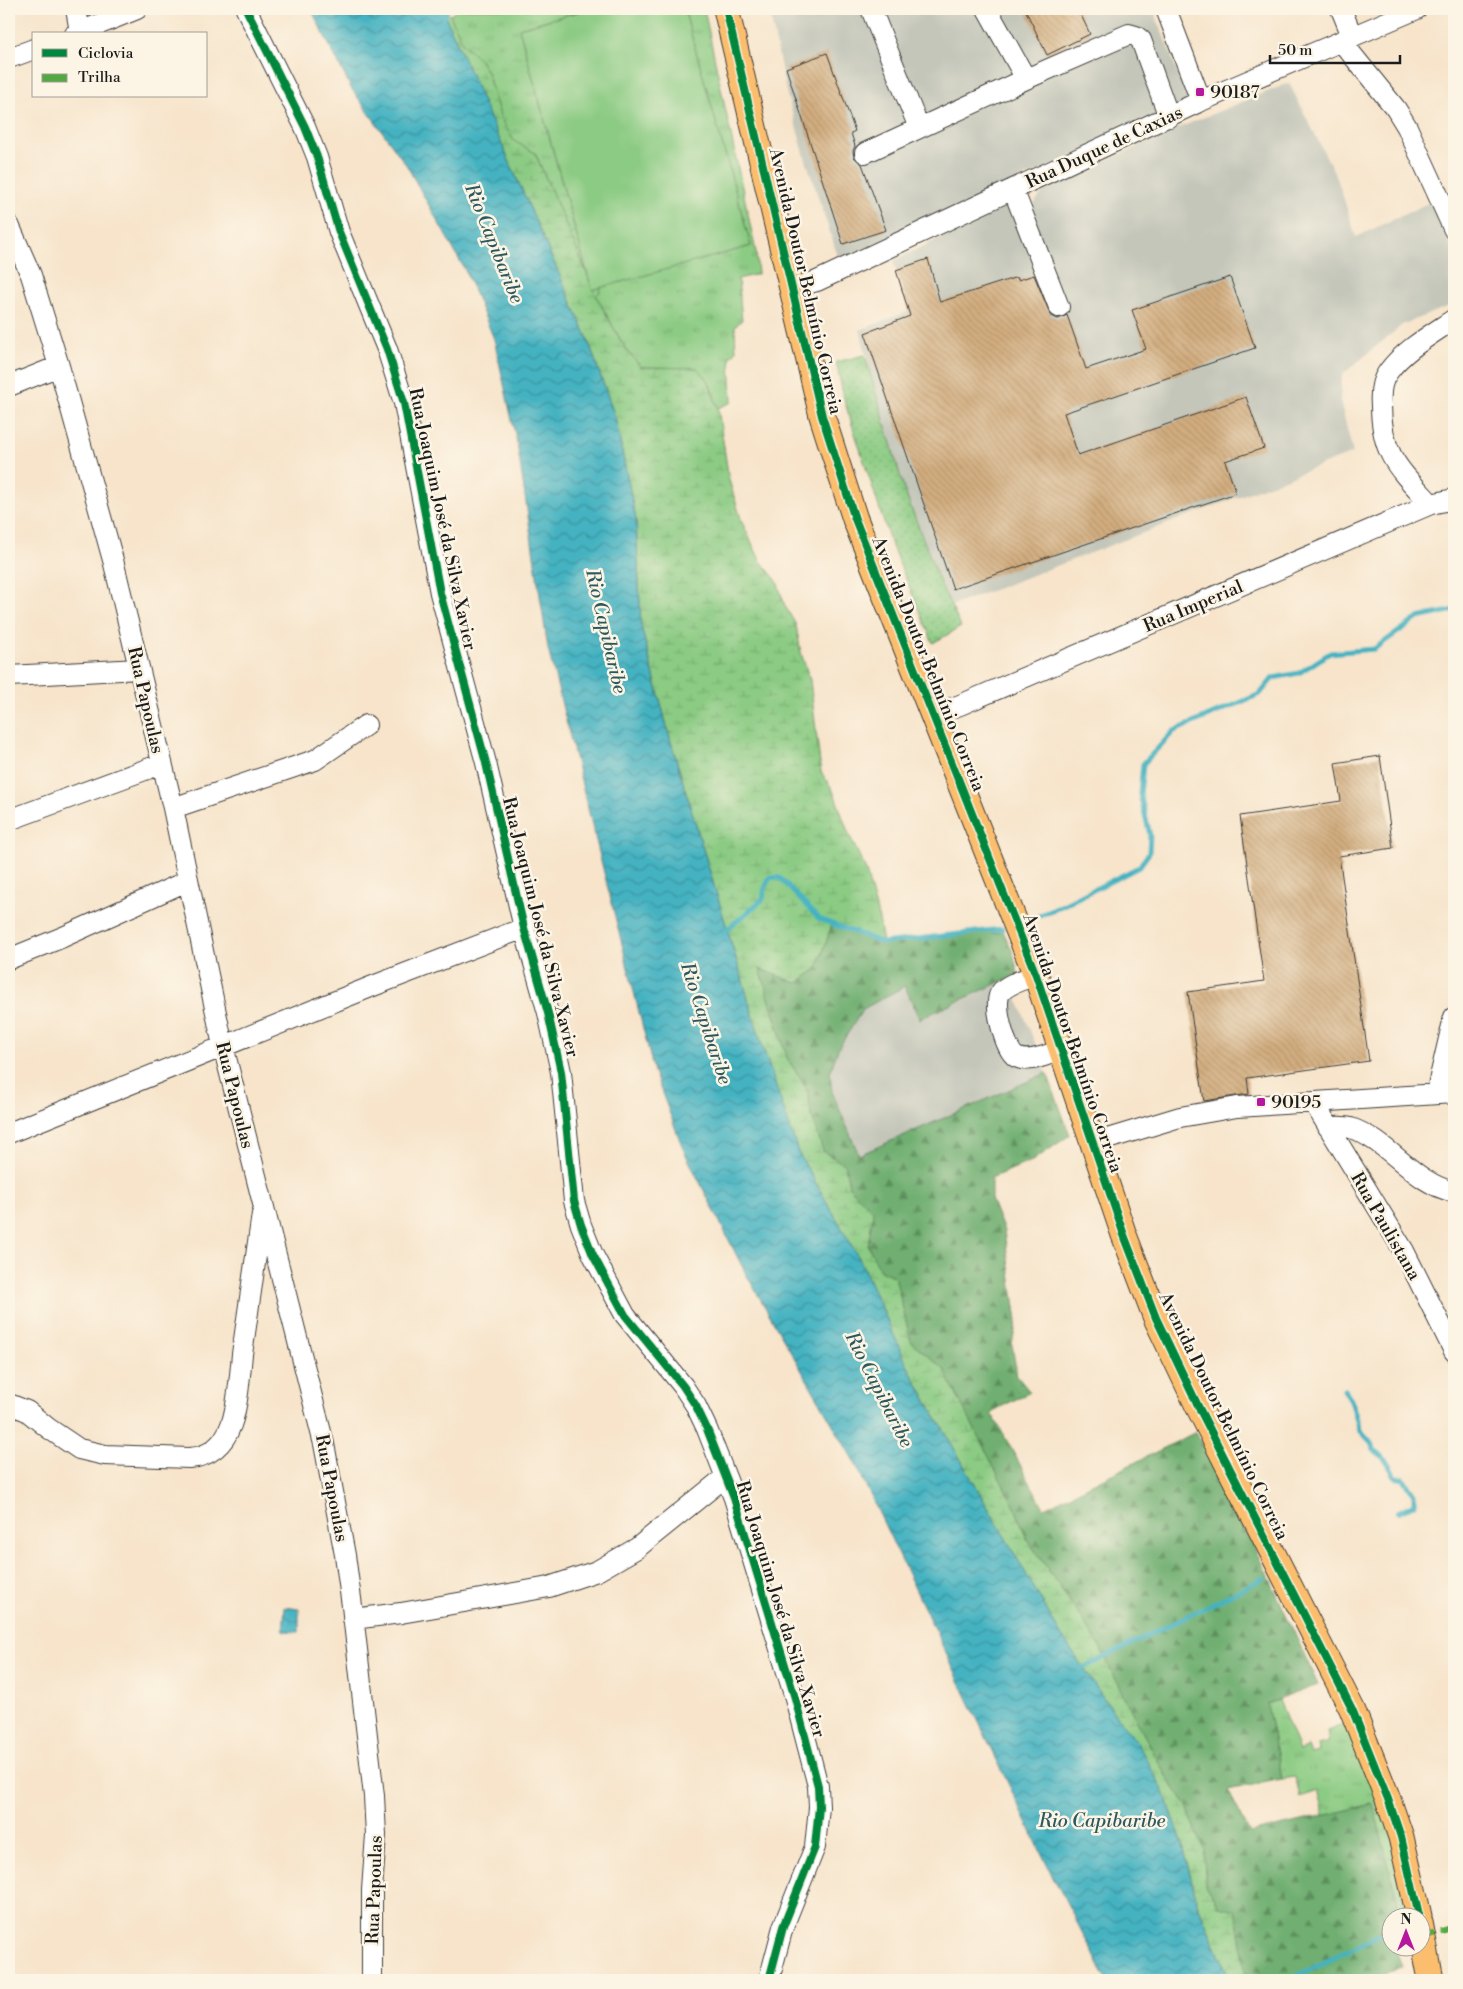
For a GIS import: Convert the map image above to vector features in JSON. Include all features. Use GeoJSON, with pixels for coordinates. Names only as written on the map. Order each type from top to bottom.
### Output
{"type":"FeatureCollection","features":[{"type":"Feature","properties":{"kind":"main road","name":"Avenida Doutor Belmínio Correia"},"geometry":{"type":"LineString","coordinates":[[726,9],[822,416],[855,519],[1036,975],[1124,1236],[1156,1318],[1198,1406],[1352,1709],[1401,1837],[1417,1906]]}},
{"type":"Feature","properties":{"kind":"main road"},"geometry":{"type":"LineString","coordinates":[[1426,1956],[1431,1980]]}},
{"type":"Feature","properties":{"kind":"street"},"geometry":{"type":"LineString","coordinates":[[76,9],[78,32]]}},
{"type":"Feature","properties":{"kind":"street"},"geometry":{"type":"LineString","coordinates":[[80,32],[137,9]]}},
{"type":"Feature","properties":{"kind":"street","name":"Rua Joaquim José da Silva Xavier"},"geometry":{"type":"LineString","coordinates":[[246,9],[311,142],[339,232],[387,349],[404,403],[440,593],[486,764],[524,928],[548,1012],[561,1072],[574,1201],[581,1225],[593,1255],[625,1315],[678,1380],[696,1406],[707,1429],[734,1498],[794,1698],[818,1786],[819,1807],[814,1847],[783,1927],[769,1980]]}},
{"type":"Feature","properties":{"kind":"street"},"geometry":{"type":"LineString","coordinates":[[870,9],[919,128]]}},
{"type":"Feature","properties":{"kind":"street"},"geometry":{"type":"LineString","coordinates":[[987,9],[1026,79]]}},
{"type":"Feature","properties":{"kind":"street"},"geometry":{"type":"LineString","coordinates":[[1166,9],[1201,100]]}},
{"type":"Feature","properties":{"kind":"street"},"geometry":{"type":"LineString","coordinates":[[1342,9],[1347,39],[1407,127],[1454,230]]}},
{"type":"Feature","properties":{"kind":"street","name":"Rua Duque de Caxias"},"geometry":{"type":"LineString","coordinates":[[792,288],[817,281],[1169,117],[1201,100],[1417,9]]}},
{"type":"Feature","properties":{"kind":"street"},"geometry":{"type":"LineString","coordinates":[[865,153],[1129,34],[1141,40],[1169,117]]}},
{"type":"Feature","properties":{"kind":"street"},"geometry":{"type":"LineString","coordinates":[[9,58],[32,50]]}},
{"type":"Feature","properties":{"kind":"street"},"geometry":{"type":"LineString","coordinates":[[1013,189],[1059,307]]}},
{"type":"Feature","properties":{"kind":"street","name":"Rua Papoulas"},"geometry":{"type":"LineString","coordinates":[[10,230],[31,275],[59,366],[113,560],[173,808],[223,1046],[324,1444],[345,1555],[376,1816],[372,1890],[372,1980]]}},
{"type":"Feature","properties":{"kind":"street"},"geometry":{"type":"LineString","coordinates":[[1431,504],[1405,476],[1389,454],[1381,419],[1381,390],[1387,373],[1397,360],[1454,319]]}},
{"type":"Feature","properties":{"kind":"street"},"geometry":{"type":"LineString","coordinates":[[9,386],[59,366]]}},
{"type":"Feature","properties":{"kind":"street","name":"Rua Imperial"},"geometry":{"type":"LineString","coordinates":[[932,715],[960,705],[1431,504],[1454,499]]}},
{"type":"Feature","properties":{"kind":"street"},"geometry":{"type":"LineString","coordinates":[[9,676],[139,670]]}},
{"type":"Feature","properties":{"kind":"street"},"geometry":{"type":"LineString","coordinates":[[173,808],[315,760],[366,725]]}},
{"type":"Feature","properties":{"kind":"street"},"geometry":{"type":"LineString","coordinates":[[9,820],[162,764]]}},
{"type":"Feature","properties":{"kind":"street"},"geometry":{"type":"LineString","coordinates":[[9,959],[63,937],[187,881]]}},
{"type":"Feature","properties":{"kind":"street","name":"Rua Joaquim José da Silva Xavier"},"geometry":{"type":"LineString","coordinates":[[9,1133],[223,1046],[524,928]]}},
{"type":"Feature","properties":{"kind":"street"},"geometry":{"type":"LineString","coordinates":[[1036,975],[1010,986],[1001,992],[997,1000],[997,1010],[1007,1042],[1011,1052],[1017,1058],[1027,1059],[1061,1050]]}},
{"type":"Feature","properties":{"kind":"street"},"geometry":{"type":"LineString","coordinates":[[1094,1143],[1180,1117],[1237,1107],[1445,1093],[1454,1017]]}},
{"type":"Feature","properties":{"kind":"street","name":"Rua Paulistana"},"geometry":{"type":"LineString","coordinates":[[1314,1103],[1404,1251],[1454,1351]]}},
{"type":"Feature","properties":{"kind":"street"},"geometry":{"type":"LineString","coordinates":[[1328,1127],[1350,1128],[1371,1138],[1430,1183],[1454,1192]]}},
{"type":"Feature","properties":{"kind":"street"},"geometry":{"type":"LineString","coordinates":[[9,1404],[28,1411],[48,1428],[79,1449],[106,1455],[189,1458],[198,1458],[211,1452],[220,1444],[231,1425],[263,1204]]}},
{"type":"Feature","properties":{"kind":"street"},"geometry":{"type":"LineString","coordinates":[[353,1619],[401,1613],[549,1587],[597,1571],[636,1548],[725,1477]]}},
{"type":"Feature","properties":{"kind":"shaded area"},"geometry":{"type":"Polygon","coordinates":[[[769,9],[1153,9],[1190,104],[839,260],[805,157],[785,87],[769,9]]]}},
{"type":"Feature","properties":{"kind":"shaded area"},"geometry":{"type":"Polygon","coordinates":[[[1289,83],[1337,178],[1356,237],[1432,201],[1454,253],[1454,304],[1402,325],[1342,375],[1340,400],[1353,453],[951,606],[905,492],[860,330],[912,310],[894,264],[895,260],[1004,207],[1012,208],[1020,223],[1047,186],[1195,121],[1289,83]]]}},
{"type":"Feature","properties":{"kind":"shaded area"},"geometry":{"type":"Polygon","coordinates":[[[1009,978],[1047,1073],[859,1155],[832,1092],[830,1073],[837,1051],[863,1009],[905,986],[919,1019],[1009,978]]]}},
{"type":"Feature","properties":{"kind":"green space"},"geometry":{"type":"Polygon","coordinates":[[[442,9],[450,15],[463,44],[479,59],[487,72],[501,119],[514,141],[535,153],[592,289],[601,287],[596,296],[626,350],[641,367],[697,368],[708,380],[718,408],[729,480],[742,522],[760,560],[777,581],[785,606],[796,625],[801,653],[810,680],[821,772],[833,790],[848,832],[865,868],[879,919],[883,943],[832,924],[817,969],[797,983],[760,969],[787,1058],[808,1091],[811,1114],[823,1151],[845,1165],[849,1187],[873,1211],[868,1246],[880,1270],[895,1277],[911,1342],[943,1368],[1015,1508],[1027,1539],[1098,1643],[1167,1778],[1186,1805],[1204,1851],[1205,1885],[1219,1906],[1235,1910],[1247,1980],[1230,1980],[1197,1902],[1182,1842],[1164,1792],[1138,1744],[1111,1709],[1061,1635],[911,1373],[859,1258],[798,1152],[762,1045],[671,742],[641,626],[636,520],[615,417],[587,337],[442,9]]]}},
{"type":"Feature","properties":{"kind":"green space"},"geometry":{"type":"Polygon","coordinates":[[[458,9],[589,9],[519,28],[588,276],[535,153],[514,142],[501,119],[487,72],[479,59],[463,44],[450,15],[458,9]]]}},
{"type":"Feature","properties":{"kind":"green space"},"geometry":{"type":"Polygon","coordinates":[[[589,9],[684,9],[751,246],[592,290],[519,28],[589,9]]]}},
{"type":"Feature","properties":{"kind":"green space"},"geometry":{"type":"Polygon","coordinates":[[[684,9],[704,9],[756,252],[758,274],[738,279],[742,320],[735,326],[736,352],[730,357],[732,402],[718,408],[708,380],[697,368],[641,367],[626,350],[596,296],[601,287],[751,246],[684,9]]]}},
{"type":"Feature","properties":{"kind":"green space"},"geometry":{"type":"Polygon","coordinates":[[[865,355],[905,492],[942,587],[961,627],[933,643],[891,544],[845,403],[836,362],[865,355]]]}},
{"type":"Feature","properties":{"kind":"green space"},"geometry":{"type":"Polygon","coordinates":[[[832,924],[883,943],[1002,929],[1013,952],[1018,974],[919,1019],[905,986],[863,1009],[838,1049],[830,1073],[832,1092],[859,1155],[1047,1073],[1070,1135],[1034,1160],[991,1178],[991,1199],[1004,1231],[1017,1321],[1012,1344],[1017,1376],[1030,1392],[991,1412],[1044,1508],[1196,1432],[1271,1581],[1318,1685],[1267,1704],[1282,1779],[1228,1790],[1250,1833],[1373,1804],[1398,1902],[1393,1906],[1380,1906],[1380,1956],[1398,1956],[1402,1968],[1384,1973],[1371,1980],[1247,1980],[1235,1911],[1219,1906],[1205,1885],[1204,1851],[1186,1805],[1167,1778],[1098,1643],[1027,1539],[1015,1508],[943,1369],[911,1342],[895,1277],[880,1270],[868,1246],[873,1211],[849,1187],[845,1165],[823,1151],[811,1114],[808,1091],[787,1058],[760,969],[797,983],[817,969],[832,924]]]}},
{"type":"Feature","properties":{"kind":"green space"},"geometry":{"type":"Polygon","coordinates":[[[1279,1700],[1299,1751],[1308,1747],[1311,1754],[1319,1752],[1318,1745],[1329,1742],[1327,1731],[1345,1724],[1386,1808],[1406,1906],[1382,1906],[1372,1804],[1324,1816],[1317,1791],[1300,1797],[1295,1777],[1282,1779],[1266,1704],[1279,1700]]]}},
{"type":"Feature","properties":{"kind":"water","name":"Rio Capibaribe"},"geometry":{"type":"Polygon","coordinates":[[[311,9],[442,9],[587,337],[615,417],[636,520],[641,626],[671,742],[762,1045],[798,1152],[859,1258],[911,1373],[1061,1635],[1111,1709],[1138,1744],[1164,1792],[1182,1842],[1197,1902],[1230,1980],[1107,1980],[1049,1869],[855,1463],[746,1274],[684,1151],[654,1072],[548,649],[517,443],[494,339],[465,270],[407,166],[351,88],[311,9]]]}},
{"type":"Feature","properties":{"kind":"water"},"geometry":{"type":"Polygon","coordinates":[[[285,1607],[299,1609],[299,1632],[283,1631],[285,1607]]]}},
{"type":"Feature","properties":{"kind":"building"},"geometry":{"type":"Polygon","coordinates":[[[1025,9],[1078,9],[1090,34],[1047,55],[1025,9]]]}},
{"type":"Feature","properties":{"kind":"building"},"geometry":{"type":"Polygon","coordinates":[[[827,53],[855,131],[851,133],[855,146],[853,151],[854,157],[862,164],[886,230],[843,244],[786,68],[827,53]]]}},
{"type":"Feature","properties":{"kind":"building"},"geometry":{"type":"Polygon","coordinates":[[[928,259],[940,302],[1017,277],[1018,280],[1034,275],[1051,316],[1058,319],[1067,315],[1086,369],[1146,349],[1132,310],[1230,277],[1255,348],[1064,413],[1078,455],[1246,397],[1264,448],[1225,461],[1236,493],[953,589],[865,333],[910,316],[896,270],[928,259]]]}},
{"type":"Feature","properties":{"kind":"building"},"geometry":{"type":"Polygon","coordinates":[[[1380,756],[1393,848],[1339,856],[1369,1061],[1247,1078],[1249,1094],[1204,1101],[1188,992],[1264,981],[1240,816],[1341,801],[1335,763],[1380,756]]]}},
{"type":"Feature","properties":{"kind":"waterway"},"geometry":{"type":"LineString","coordinates":[[443,19],[448,9]]}},
{"type":"Feature","properties":{"kind":"waterway"},"geometry":{"type":"LineString","coordinates":[[1040,915],[1139,867],[1149,853],[1150,835],[1140,794],[1143,764],[1174,731],[1260,694],[1273,678],[1299,673],[1330,653],[1374,649],[1418,618],[1454,610]]}},
{"type":"Feature","properties":{"kind":"waterway"},"geometry":{"type":"LineString","coordinates":[[724,932],[763,899],[770,877],[780,878],[819,919],[883,943],[1002,929]]}},
{"type":"Feature","properties":{"kind":"waterway"},"geometry":{"type":"LineString","coordinates":[[1344,1390],[1351,1400],[1360,1430],[1370,1441],[1374,1450],[1387,1462],[1395,1477],[1404,1479],[1414,1494],[1414,1504],[1398,1512]]}},
{"type":"Feature","properties":{"kind":"waterway"},"geometry":{"type":"LineString","coordinates":[[1079,1670],[1264,1578]]}},
{"type":"Feature","properties":{"kind":"waterway"},"geometry":{"type":"LineString","coordinates":[[1289,1980],[1380,1935]]}},
{"type":"Feature","properties":{"kind":"marked path"},"geometry":{"type":"LineString","coordinates":[[1430,1935],[1454,1927]]}},
{"type":"Feature","properties":{"kind":"cycle path"},"geometry":{"type":"LineString","coordinates":[[246,9],[305,127],[317,157],[339,232],[387,349],[404,403],[440,593],[486,763],[524,928],[548,1013],[561,1072],[574,1201],[581,1225],[593,1255],[625,1315],[683,1386],[696,1406],[707,1429],[734,1498],[795,1698],[818,1786],[819,1807],[815,1847],[783,1927],[769,1980]]}},
{"type":"Feature","properties":{"kind":"cycle path"},"geometry":{"type":"LineString","coordinates":[[726,9],[822,416],[855,519],[1036,975],[1124,1235],[1156,1318],[1198,1406],[1352,1709],[1401,1837],[1417,1906]]}},
{"type":"Feature","properties":{"kind":"place","name":"90187"},"geometry":{"type":"Point","coordinates":[1200,92]}},
{"type":"Feature","properties":{"kind":"place","name":"90195"},"geometry":{"type":"Point","coordinates":[1261,1102]}}]}
